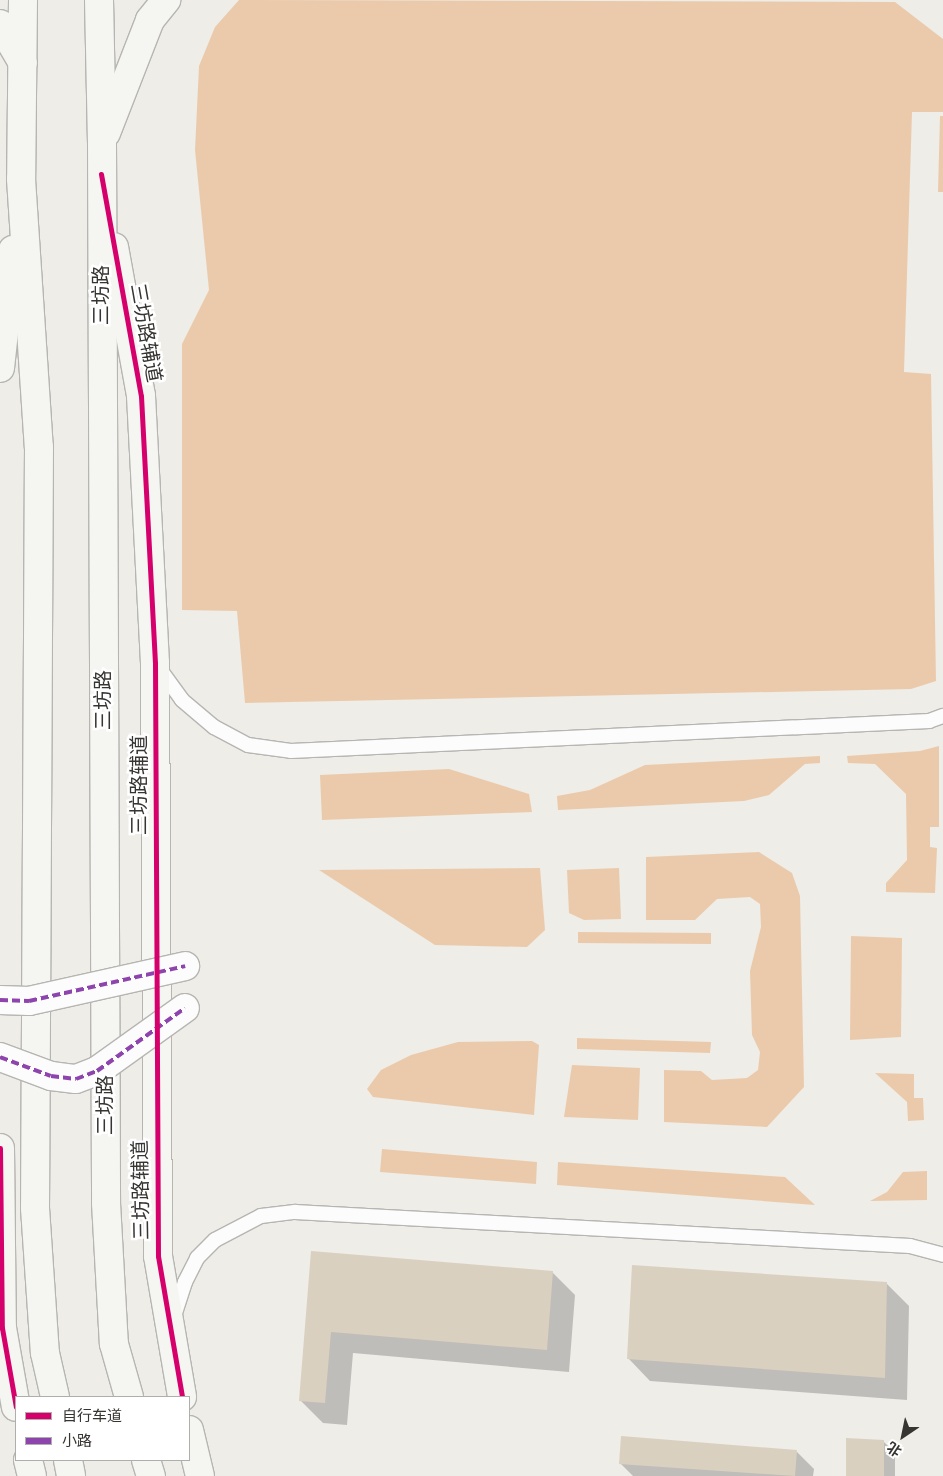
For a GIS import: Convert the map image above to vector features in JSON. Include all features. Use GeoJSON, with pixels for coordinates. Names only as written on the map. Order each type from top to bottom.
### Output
{"type":"FeatureCollection","features":[{"type":"Feature","properties":{"kind":"main road"},"geometry":{"type":"LineString","coordinates":[[23,0],[21,178],[39,447],[35,1208],[46,1353],[55,1396]]}},
{"type":"Feature","properties":{"kind":"main road","name":"三坊路"},"geometry":{"type":"LineString","coordinates":[[99,0],[102,143],[106,1203],[114,1344],[128,1396]]}},
{"type":"Feature","properties":{"kind":"main road"},"geometry":{"type":"LineString","coordinates":[[102,143],[150,20],[166,0]]}},
{"type":"Feature","properties":{"kind":"main road"},"geometry":{"type":"LineString","coordinates":[[0,24],[23,63]]}},
{"type":"Feature","properties":{"kind":"main road","name":"三坊路辅道"},"geometry":{"type":"LineString","coordinates":[[101,174],[141,396],[155,663],[156,1187],[158,1256],[182,1396]]}},
{"type":"Feature","properties":{"kind":"main road"},"geometry":{"type":"LineString","coordinates":[[0,368],[21,178]]}},
{"type":"Feature","properties":{"kind":"main road"},"geometry":{"type":"LineString","coordinates":[[0,1148],[2,1328],[15,1401]]}},
{"type":"Feature","properties":{"kind":"main road"},"geometry":{"type":"LineString","coordinates":[[190,1434],[200,1476]]}},
{"type":"Feature","properties":{"kind":"main road"},"geometry":{"type":"LineString","coordinates":[[28,1461],[32,1476]]}},
{"type":"Feature","properties":{"kind":"main road"},"geometry":{"type":"LineString","coordinates":[[68,1461],[71,1476]]}},
{"type":"Feature","properties":{"kind":"main road"},"geometry":{"type":"LineString","coordinates":[[146,1461],[151,1476]]}},
{"type":"Feature","properties":{"kind":"street"},"geometry":{"type":"LineString","coordinates":[[0,1000],[29,1002],[185,966]]}},
{"type":"Feature","properties":{"kind":"street"},"geometry":{"type":"LineString","coordinates":[[0,1057],[51,1076],[76,1079],[98,1071],[185,1008]]}},
{"type":"Feature","properties":{"kind":"lane"},"geometry":{"type":"LineString","coordinates":[[155,663],[182,700],[214,727],[248,745],[291,751],[929,721],[943,716]]}},
{"type":"Feature","properties":{"kind":"lane"},"geometry":{"type":"LineString","coordinates":[[170,1329],[185,1282],[197,1258],[215,1240],[261,1216],[295,1212],[910,1246],[943,1255]]}},
{"type":"Feature","properties":{"kind":"shaded area"},"geometry":{"type":"Polygon","coordinates":[[[239,0],[895,2],[943,39],[943,112],[912,112],[904,372],[931,374],[936,681],[911,689],[245,703],[237,611],[182,610],[182,344],[209,290],[195,150],[199,66],[215,27],[239,0]]]}},
{"type":"Feature","properties":{"kind":"shaded area"},"geometry":{"type":"Polygon","coordinates":[[[940,116],[943,116],[943,192],[938,192],[940,116]]]}},
{"type":"Feature","properties":{"kind":"shaded area"},"geometry":{"type":"Polygon","coordinates":[[[939,746],[939,827],[930,827],[930,847],[937,848],[935,893],[886,892],[886,883],[907,860],[906,794],[875,764],[848,763],[847,756],[920,751],[939,746]]]}},
{"type":"Feature","properties":{"kind":"shaded area"},"geometry":{"type":"Polygon","coordinates":[[[820,756],[820,763],[805,764],[769,795],[744,801],[558,810],[557,796],[590,790],[645,765],[820,756]]]}},
{"type":"Feature","properties":{"kind":"shaded area"},"geometry":{"type":"Polygon","coordinates":[[[449,769],[529,794],[532,812],[322,820],[320,775],[449,769]]]}},
{"type":"Feature","properties":{"kind":"shaded area"},"geometry":{"type":"Polygon","coordinates":[[[759,852],[792,873],[800,896],[804,1087],[767,1127],[664,1122],[664,1070],[701,1071],[712,1080],[747,1078],[758,1070],[760,1052],[752,1035],[750,971],[761,927],[760,904],[750,897],[717,899],[695,920],[646,920],[646,857],[759,852]]]}},
{"type":"Feature","properties":{"kind":"shaded area"},"geometry":{"type":"Polygon","coordinates":[[[540,868],[545,930],[527,947],[435,945],[319,870],[540,868]]]}},
{"type":"Feature","properties":{"kind":"shaded area"},"geometry":{"type":"Polygon","coordinates":[[[619,868],[621,919],[584,920],[569,913],[567,870],[619,868]]]}},
{"type":"Feature","properties":{"kind":"shaded area"},"geometry":{"type":"Polygon","coordinates":[[[578,932],[711,933],[711,944],[578,943],[578,932]]]}},
{"type":"Feature","properties":{"kind":"shaded area"},"geometry":{"type":"Polygon","coordinates":[[[851,936],[902,938],[901,1037],[850,1040],[851,936]]]}},
{"type":"Feature","properties":{"kind":"shaded area"},"geometry":{"type":"Polygon","coordinates":[[[577,1038],[711,1042],[710,1053],[577,1049],[577,1038]]]}},
{"type":"Feature","properties":{"kind":"shaded area"},"geometry":{"type":"Polygon","coordinates":[[[532,1041],[539,1045],[534,1115],[373,1097],[367,1089],[381,1070],[411,1055],[458,1042],[532,1041]]]}},
{"type":"Feature","properties":{"kind":"shaded area"},"geometry":{"type":"Polygon","coordinates":[[[572,1065],[640,1068],[638,1120],[564,1117],[572,1065]]]}},
{"type":"Feature","properties":{"kind":"shaded area"},"geometry":{"type":"Polygon","coordinates":[[[875,1073],[914,1074],[914,1098],[923,1098],[924,1120],[908,1121],[907,1102],[875,1073]]]}},
{"type":"Feature","properties":{"kind":"shaded area"},"geometry":{"type":"Polygon","coordinates":[[[382,1149],[537,1162],[536,1184],[380,1172],[382,1149]]]}},
{"type":"Feature","properties":{"kind":"shaded area"},"geometry":{"type":"Polygon","coordinates":[[[558,1162],[785,1177],[815,1205],[557,1185],[558,1162]]]}},
{"type":"Feature","properties":{"kind":"shaded area"},"geometry":{"type":"Polygon","coordinates":[[[927,1171],[927,1200],[870,1201],[887,1192],[903,1172],[927,1171]]]}},
{"type":"Feature","properties":{"kind":"building"},"geometry":{"type":"Polygon","coordinates":[[[311,1251],[553,1271],[547,1350],[331,1332],[325,1403],[299,1401],[311,1251]]]}},
{"type":"Feature","properties":{"kind":"building"},"geometry":{"type":"Polygon","coordinates":[[[632,1265],[887,1282],[885,1378],[627,1359],[632,1265]]]}},
{"type":"Feature","properties":{"kind":"building"},"geometry":{"type":"Polygon","coordinates":[[[621,1436],[797,1450],[795,1476],[619,1464],[621,1436]]]}},
{"type":"Feature","properties":{"kind":"building"},"geometry":{"type":"Polygon","coordinates":[[[846,1438],[884,1440],[884,1476],[846,1476],[846,1438]]]}},
{"type":"Feature","properties":{"kind":"marked path"},"geometry":{"type":"LineString","coordinates":[[0,1000],[29,1001],[185,966]]}},
{"type":"Feature","properties":{"kind":"marked path"},"geometry":{"type":"LineString","coordinates":[[0,1057],[51,1076],[76,1079],[97,1071],[185,1008]]}},
{"type":"Feature","properties":{"kind":"cycle path"},"geometry":{"type":"LineString","coordinates":[[101,174],[141,396],[155,663],[158,1256],[182,1396]]}},
{"type":"Feature","properties":{"kind":"cycle path"},"geometry":{"type":"LineString","coordinates":[[0,1148],[2,1328],[15,1401]]}}]}
